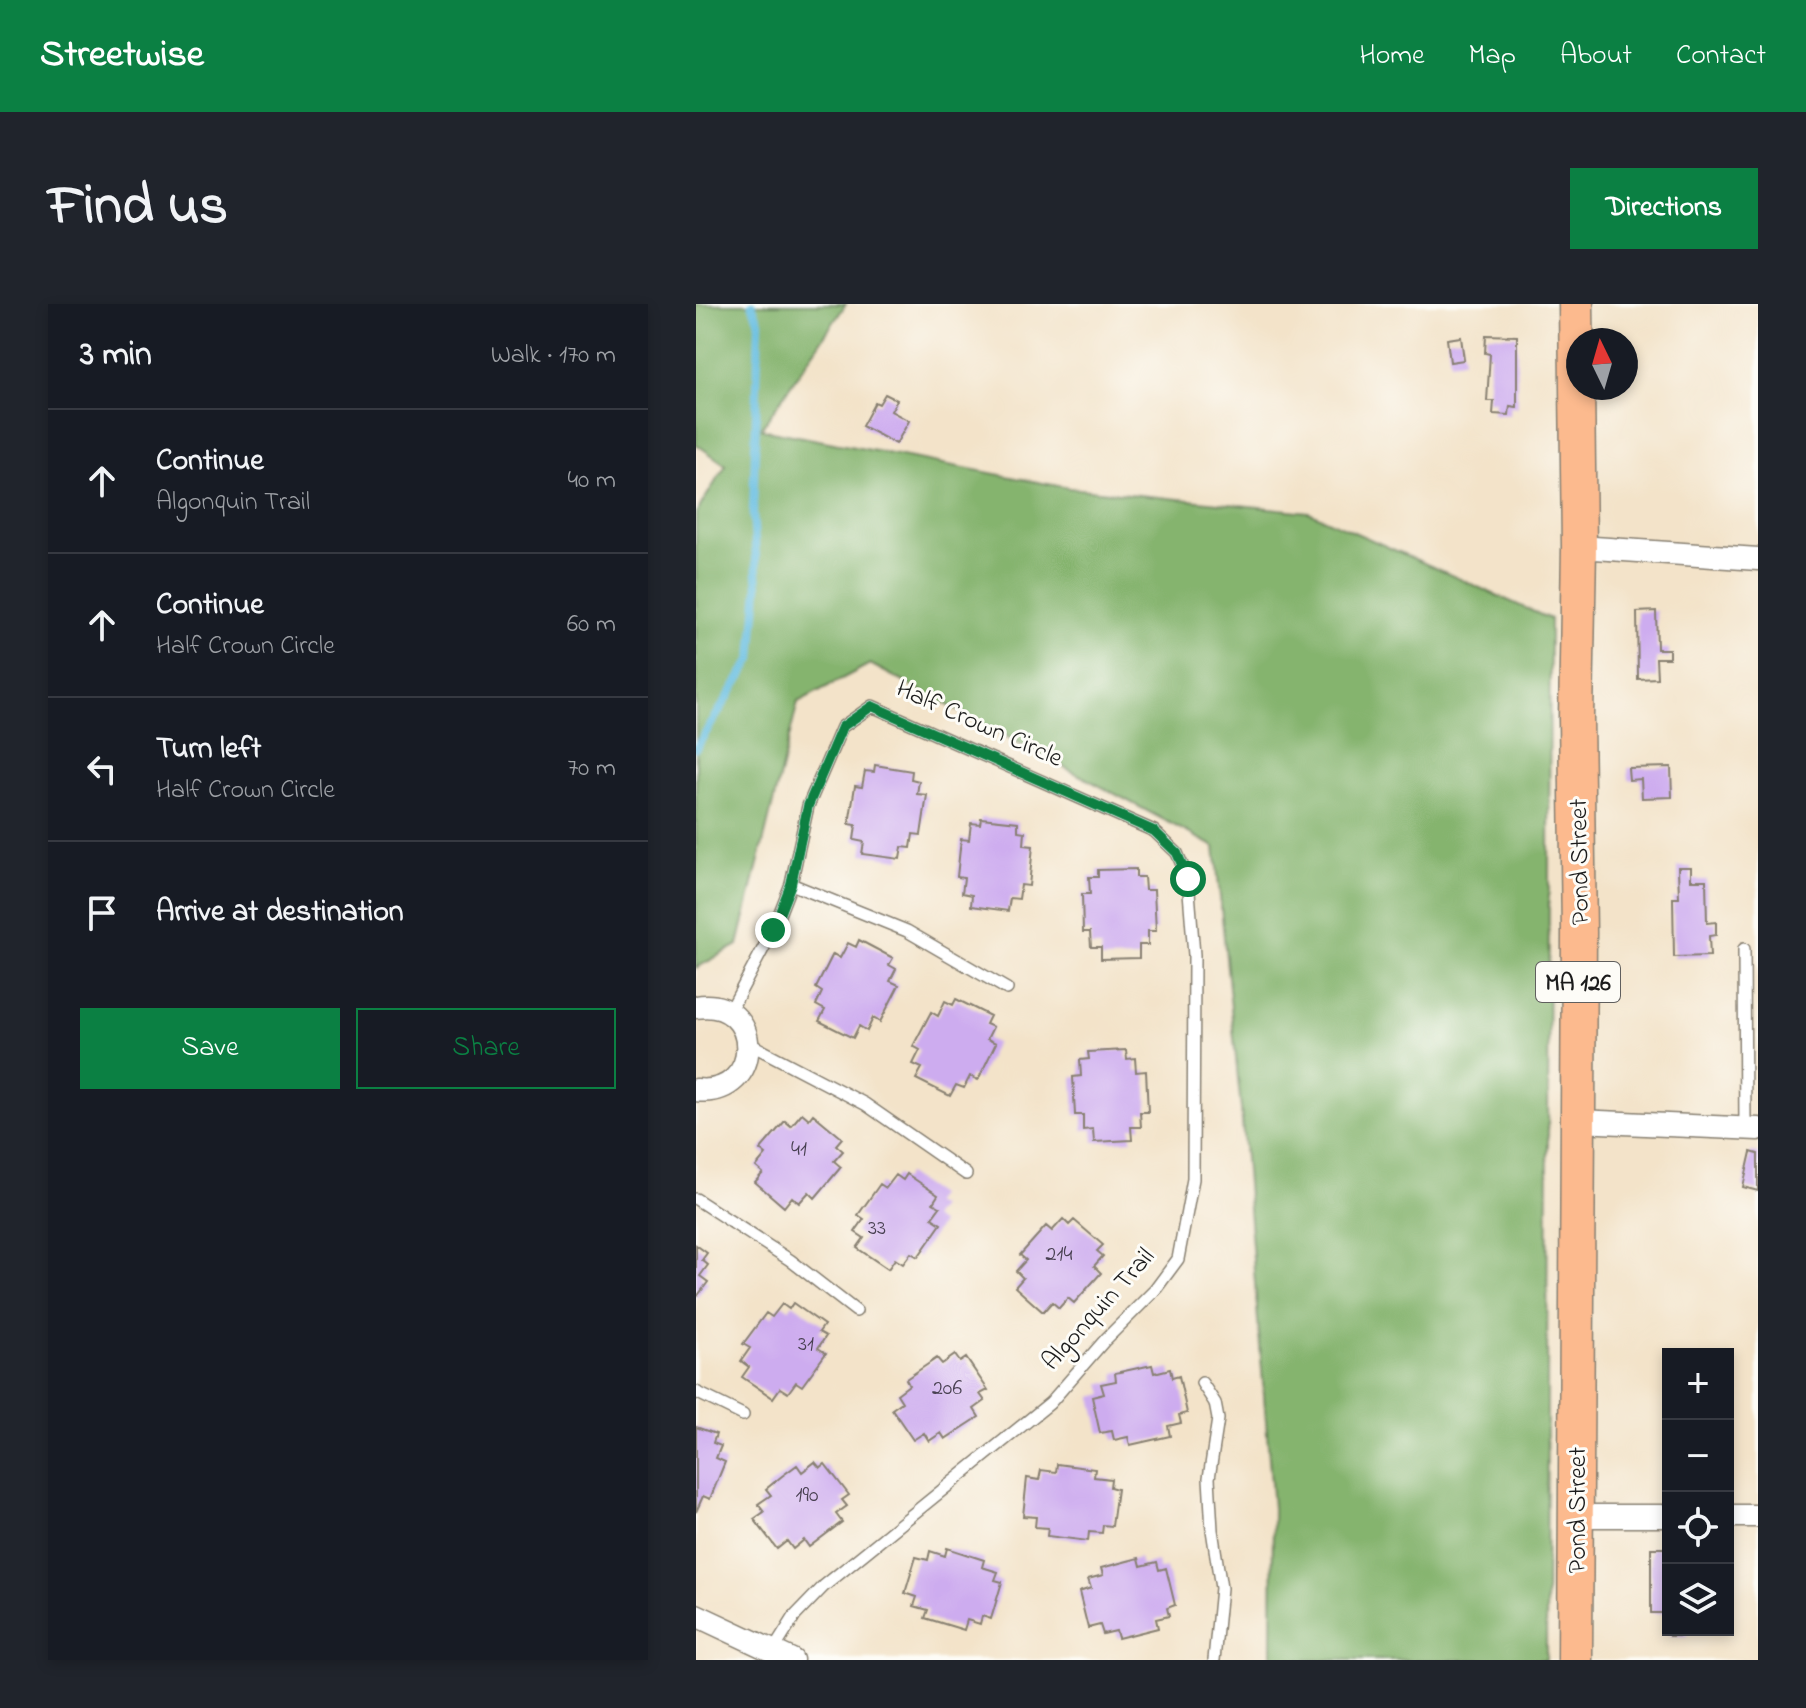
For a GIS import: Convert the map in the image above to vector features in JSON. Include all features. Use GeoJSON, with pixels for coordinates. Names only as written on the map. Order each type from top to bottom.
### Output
{"type":"FeatureCollection","features":[{"type":"Feature","properties":{"kind":"main road","name":"Pond Street"},"geometry":{"type":"LineString","coordinates":[[1575,1660],[1579,547],[1576,304]]}},
{"type":"Feature","properties":{"kind":"street"},"geometry":{"type":"LineString","coordinates":[[1579,547],[1758,559]]}},
{"type":"Feature","properties":{"kind":"street"},"geometry":{"type":"LineString","coordinates":[[696,1007],[711,1006],[729,1013],[743,1028],[748,1043],[745,1064],[736,1078],[720,1088],[696,1090]]}},
{"type":"Feature","properties":{"kind":"street"},"geometry":{"type":"LineString","coordinates":[[1578,1121],[1751,1128]]}},
{"type":"Feature","properties":{"kind":"street"},"geometry":{"type":"LineString","coordinates":[[1576,1516],[1662,1516]]}},
{"type":"Feature","properties":{"kind":"street"},"geometry":{"type":"LineString","coordinates":[[1734,1516],[1758,1516]]}},
{"type":"Feature","properties":{"kind":"street","name":"Algonquin Trail"},"geometry":{"type":"LineString","coordinates":[[696,1615],[782,1656]]}},
{"type":"Feature","properties":{"kind":"lane","name":"Half Crown Circle"},"geometry":{"type":"LineString","coordinates":[[729,1013],[773,930],[791,884],[808,806],[842,727],[872,706],[946,741],[1074,794]]}},
{"type":"Feature","properties":{"kind":"lane","name":"Algonquin Trail"},"geometry":{"type":"LineString","coordinates":[[782,1656],[795,1616],[824,1586],[1050,1403],[1105,1340],[1155,1290],[1178,1259],[1193,1179],[1194,955],[1188,879],[1177,853],[1154,831],[1074,794]]}},
{"type":"Feature","properties":{"kind":"lane"},"geometry":{"type":"LineString","coordinates":[[791,884],[907,931],[1007,989]]}},
{"type":"Feature","properties":{"kind":"lane"},"geometry":{"type":"LineString","coordinates":[[1744,949],[1751,1128]]}},
{"type":"Feature","properties":{"kind":"lane"},"geometry":{"type":"LineString","coordinates":[[748,1043],[865,1104],[966,1174]]}},
{"type":"Feature","properties":{"kind":"lane"},"geometry":{"type":"LineString","coordinates":[[696,1199],[790,1260],[856,1311]]}},
{"type":"Feature","properties":{"kind":"lane"},"geometry":{"type":"LineString","coordinates":[[1202,1383],[1215,1403],[1218,1419],[1209,1478],[1212,1530],[1221,1588],[1214,1660]]}},
{"type":"Feature","properties":{"kind":"lane"},"geometry":{"type":"LineString","coordinates":[[696,1392],[743,1415]]}},
{"type":"Feature","properties":{"kind":"green space"},"geometry":{"type":"Polygon","coordinates":[[[696,304],[846,304],[761,429],[1069,488],[1309,512],[1550,619],[1546,1660],[1272,1660],[1273,1508],[1241,1109],[1215,847],[870,664],[798,702],[738,945],[696,968],[696,513],[726,465],[696,444],[696,304]]]}},
{"type":"Feature","properties":{"kind":"building"},"geometry":{"type":"Polygon","coordinates":[[[1486,335],[1517,336],[1517,407],[1510,406],[1509,415],[1493,414],[1494,401],[1487,401],[1490,354],[1485,353],[1486,335]]]}},
{"type":"Feature","properties":{"kind":"building"},"geometry":{"type":"Polygon","coordinates":[[[1461,337],[1464,360],[1450,362],[1447,339],[1461,337]]]}},
{"type":"Feature","properties":{"kind":"building"},"geometry":{"type":"Polygon","coordinates":[[[885,394],[897,400],[891,411],[909,421],[896,444],[862,426],[875,402],[879,404],[885,394]]]}},
{"type":"Feature","properties":{"kind":"building"},"geometry":{"type":"Polygon","coordinates":[[[1656,611],[1657,649],[1669,649],[1669,658],[1656,658],[1657,678],[1638,679],[1637,612],[1656,611]]]}},
{"type":"Feature","properties":{"kind":"building"},"geometry":{"type":"Polygon","coordinates":[[[875,765],[912,771],[911,779],[919,781],[917,794],[927,795],[921,835],[913,834],[911,848],[902,847],[900,859],[862,854],[864,842],[854,840],[856,825],[849,824],[855,786],[862,787],[865,771],[874,772],[875,765]]]}},
{"type":"Feature","properties":{"kind":"building"},"geometry":{"type":"Polygon","coordinates":[[[1671,767],[1672,797],[1642,798],[1641,779],[1629,780],[1628,768],[1671,767]]]}},
{"type":"Feature","properties":{"kind":"building"},"geometry":{"type":"Polygon","coordinates":[[[981,818],[1018,822],[1018,831],[1025,832],[1024,845],[1033,846],[1029,886],[1021,885],[1019,899],[1010,898],[1008,911],[971,906],[972,895],[962,893],[964,878],[957,877],[961,839],[969,840],[971,823],[980,824],[981,818]]]}},
{"type":"Feature","properties":{"kind":"building"},"geometry":{"type":"Polygon","coordinates":[[[1678,867],[1691,867],[1691,880],[1706,880],[1707,923],[1716,922],[1716,935],[1709,936],[1710,956],[1674,957],[1673,898],[1679,898],[1678,867]]]}},
{"type":"Feature","properties":{"kind":"building"},"geometry":{"type":"Polygon","coordinates":[[[1136,869],[1136,877],[1144,877],[1145,890],[1154,890],[1156,931],[1148,931],[1148,945],[1139,945],[1139,958],[1101,959],[1101,947],[1091,947],[1090,932],[1083,932],[1082,894],[1090,894],[1089,877],[1098,877],[1098,870],[1136,869]]]}},
{"type":"Feature","properties":{"kind":"building"},"geometry":{"type":"Polygon","coordinates":[[[859,940],[893,958],[889,965],[896,969],[890,981],[899,985],[880,1022],[873,1018],[867,1031],[859,1026],[853,1038],[819,1021],[825,1010],[816,1005],[822,992],[816,988],[833,954],[840,958],[848,943],[856,947],[859,940]]]}},
{"type":"Feature","properties":{"kind":"building"},"geometry":{"type":"Polygon","coordinates":[[[956,999],[990,1016],[986,1024],[993,1027],[987,1039],[996,1043],[978,1080],[970,1076],[964,1088],[956,1085],[950,1096],[916,1079],[922,1068],[913,1064],[920,1050],[913,1046],[931,1012],[938,1016],[945,1001],[953,1005],[956,999]]]}},
{"type":"Feature","properties":{"kind":"building"},"geometry":{"type":"Polygon","coordinates":[[[1126,1050],[1127,1059],[1135,1058],[1136,1072],[1146,1071],[1148,1112],[1140,1112],[1141,1127],[1131,1127],[1132,1140],[1094,1142],[1093,1129],[1083,1130],[1083,1115],[1075,1115],[1073,1077],[1081,1076],[1080,1060],[1089,1059],[1088,1052],[1126,1050]]]}},
{"type":"Feature","properties":{"kind":"building"},"geometry":{"type":"Polygon","coordinates":[[[802,1113],[809,1119],[813,1114],[842,1138],[836,1145],[843,1151],[834,1161],[841,1167],[815,1198],[809,1192],[799,1203],[792,1197],[784,1207],[755,1182],[763,1173],[756,1167],[766,1155],[760,1150],[785,1121],[791,1126],[802,1113]]]}},
{"type":"Feature","properties":{"kind":"building"},"geometry":{"type":"Polygon","coordinates":[[[1751,1152],[1758,1154],[1758,1191],[1743,1187],[1751,1152]]]}},
{"type":"Feature","properties":{"kind":"building"},"geometry":{"type":"Polygon","coordinates":[[[907,1174],[938,1195],[933,1203],[940,1207],[932,1218],[941,1224],[918,1257],[911,1253],[903,1264],[895,1259],[888,1269],[857,1248],[864,1238],[855,1232],[864,1219],[858,1215],[880,1184],[886,1188],[896,1175],[903,1180],[907,1174]]]}},
{"type":"Feature","properties":{"kind":"building"},"geometry":{"type":"Polygon","coordinates":[[[1063,1219],[1069,1225],[1074,1220],[1103,1245],[1097,1251],[1103,1256],[1094,1266],[1101,1273],[1074,1303],[1068,1298],[1059,1308],[1052,1302],[1043,1312],[1015,1287],[1023,1278],[1016,1271],[1026,1260],[1020,1255],[1046,1226],[1052,1231],[1063,1219]]]}},
{"type":"Feature","properties":{"kind":"building"},"geometry":{"type":"Polygon","coordinates":[[[696,1245],[707,1253],[702,1260],[708,1265],[700,1276],[708,1282],[696,1298],[696,1245]]]}},
{"type":"Feature","properties":{"kind":"building"},"geometry":{"type":"Polygon","coordinates":[[[793,1303],[824,1325],[819,1332],[826,1336],[818,1348],[826,1353],[802,1386],[796,1382],[788,1393],[780,1388],[773,1398],[742,1377],[749,1367],[741,1361],[750,1348],[743,1344],[766,1313],[772,1317],[782,1304],[789,1309],[793,1303]]]}},
{"type":"Feature","properties":{"kind":"building"},"geometry":{"type":"Polygon","coordinates":[[[955,1355],[960,1362],[966,1358],[988,1390],[980,1394],[985,1401],[974,1409],[979,1417],[945,1439],[941,1433],[929,1441],[924,1433],[913,1440],[892,1409],[902,1402],[897,1394],[909,1385],[906,1379],[937,1358],[942,1364],[955,1355]]]}},
{"type":"Feature","properties":{"kind":"building"},"geometry":{"type":"Polygon","coordinates":[[[1152,1365],[1154,1373],[1170,1369],[1172,1378],[1179,1376],[1187,1413],[1179,1415],[1181,1423],[1168,1426],[1170,1436],[1130,1445],[1128,1437],[1114,1440],[1112,1431],[1100,1433],[1092,1397],[1104,1394],[1101,1384],[1116,1381],[1115,1373],[1152,1365]]]}},
{"type":"Feature","properties":{"kind":"building"},"geometry":{"type":"Polygon","coordinates":[[[696,1427],[716,1434],[713,1443],[721,1446],[716,1458],[725,1462],[710,1499],[703,1496],[696,1512],[696,1427]]]}},
{"type":"Feature","properties":{"kind":"building"},"geometry":{"type":"Polygon","coordinates":[[[815,1462],[820,1468],[825,1464],[849,1495],[842,1500],[847,1506],[836,1514],[842,1522],[809,1547],[804,1540],[793,1549],[787,1541],[777,1549],[754,1519],[764,1512],[758,1504],[771,1495],[766,1489],[782,1476],[797,1465],[802,1472],[815,1462]]]}},
{"type":"Feature","properties":{"kind":"building"},"geometry":{"type":"Polygon","coordinates":[[[1057,1464],[1095,1469],[1094,1477],[1111,1479],[1110,1487],[1117,1489],[1112,1526],[1103,1525],[1102,1533],[1089,1532],[1088,1541],[1047,1536],[1048,1528],[1035,1527],[1036,1517],[1023,1516],[1027,1478],[1039,1480],[1041,1470],[1056,1472],[1057,1464]]]}},
{"type":"Feature","properties":{"kind":"building"},"geometry":{"type":"Polygon","coordinates":[[[947,1548],[984,1560],[982,1567],[998,1572],[995,1580],[1002,1582],[991,1619],[982,1616],[980,1624],[967,1620],[964,1630],[925,1618],[928,1610],[914,1606],[917,1597],[905,1593],[916,1557],[928,1560],[930,1551],[945,1556],[947,1548]]]}},
{"type":"Feature","properties":{"kind":"building"},"geometry":{"type":"Polygon","coordinates":[[[1651,1548],[1662,1548],[1662,1613],[1651,1613],[1651,1548]]]}},
{"type":"Feature","properties":{"kind":"building"},"geometry":{"type":"Polygon","coordinates":[[[1139,1558],[1141,1566],[1157,1562],[1159,1570],[1166,1568],[1175,1605],[1167,1608],[1169,1616],[1156,1619],[1158,1628],[1118,1638],[1116,1631],[1103,1634],[1100,1625],[1088,1628],[1079,1592],[1091,1588],[1088,1579],[1103,1575],[1101,1568],[1139,1558]]]}},
{"type":"Feature","properties":{"kind":"waterway"},"geometry":{"type":"LineString","coordinates":[[696,748],[752,659],[758,588],[753,513],[759,322],[752,304]]}},
{"type":"Feature","properties":{"kind":"route"},"geometry":{"type":"LineString","coordinates":[[773,930],[791,884],[808,806],[842,727],[872,706],[1154,831],[1177,853],[1188,879]]}}]}
